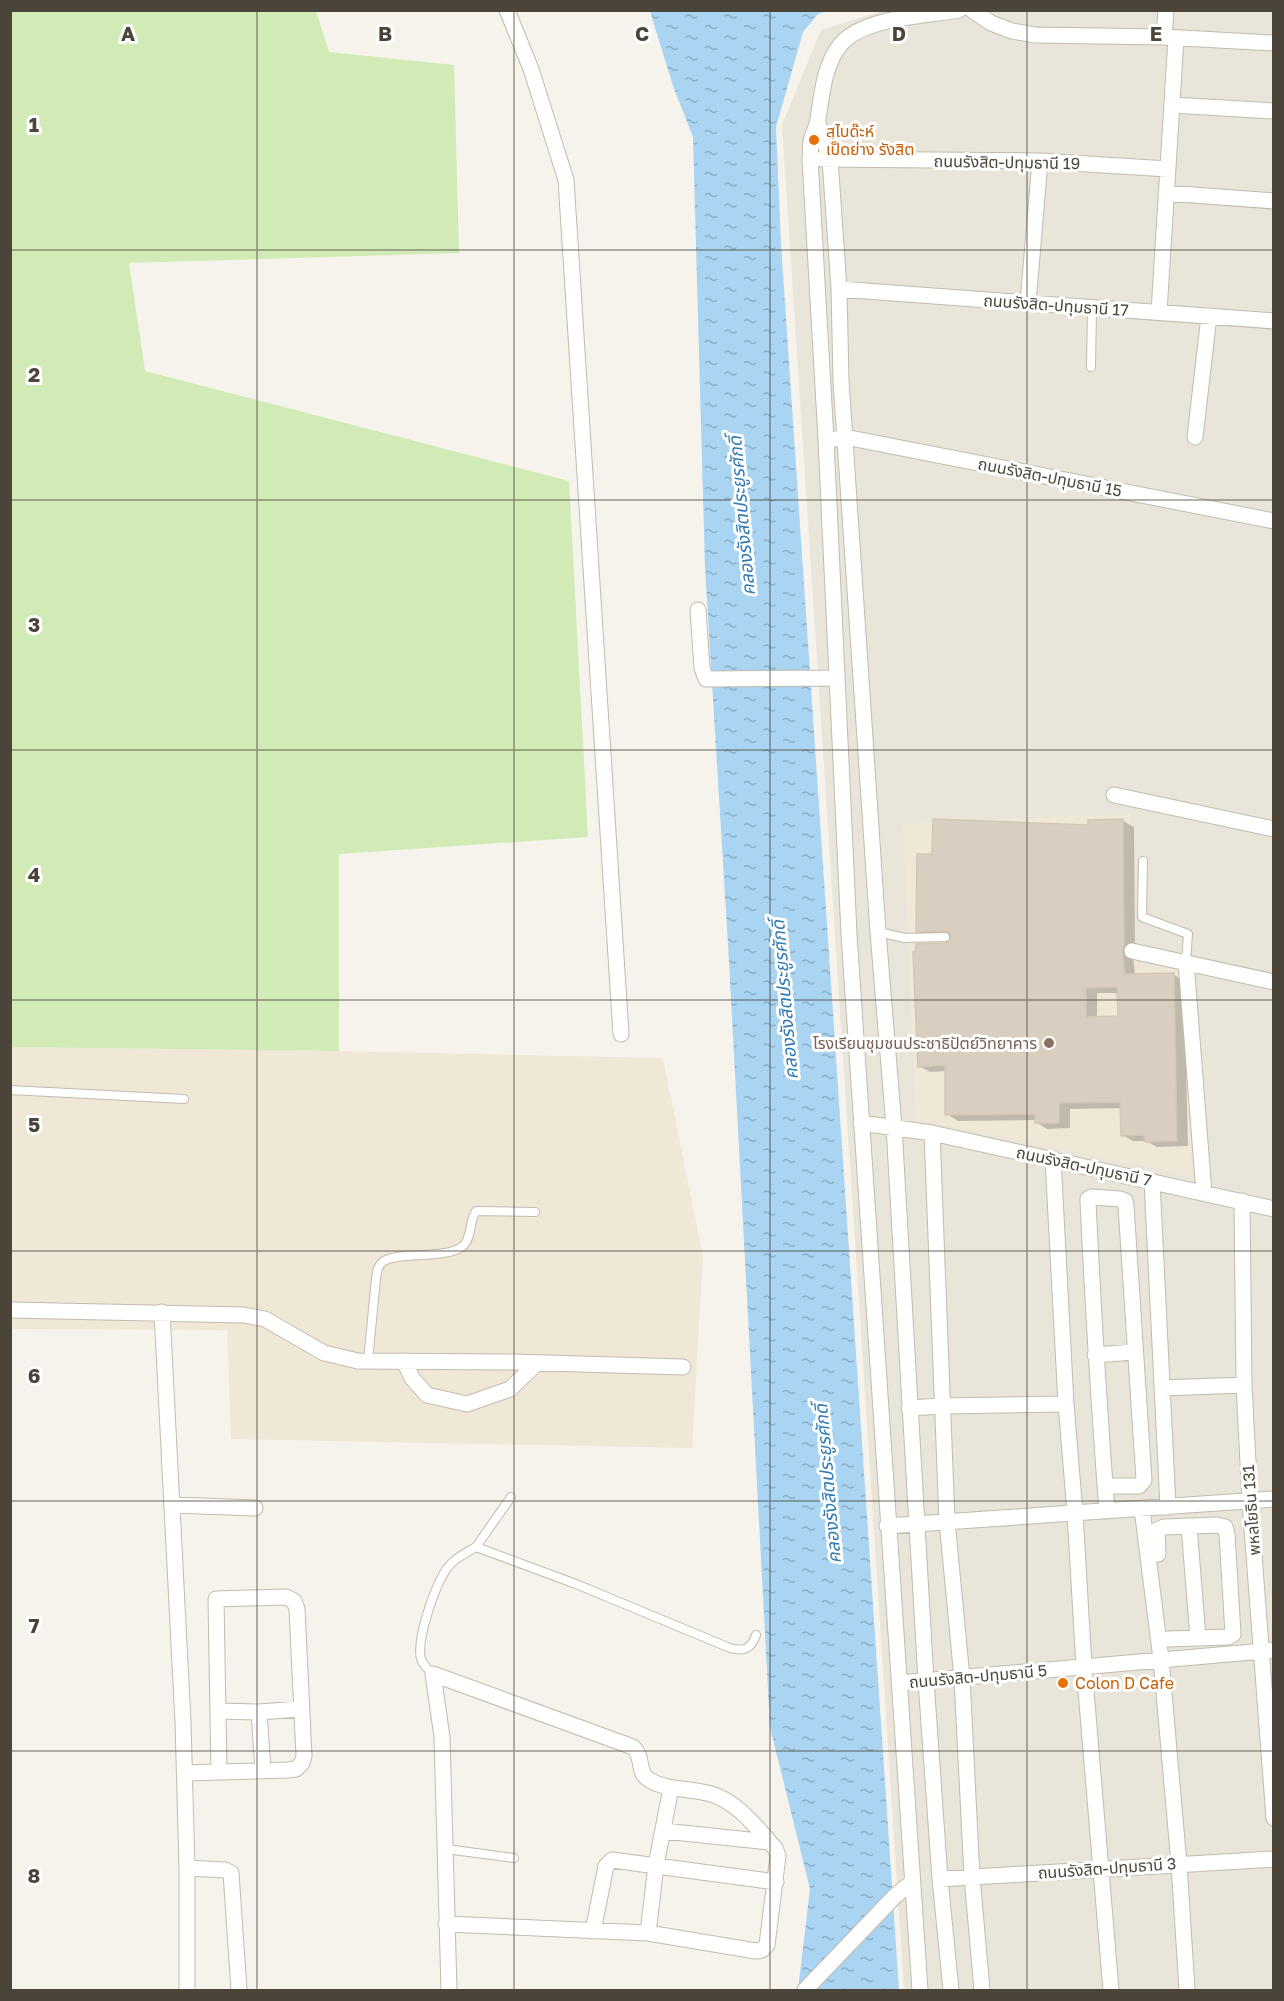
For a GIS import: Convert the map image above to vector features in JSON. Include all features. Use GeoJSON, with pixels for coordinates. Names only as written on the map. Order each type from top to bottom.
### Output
{"type":"FeatureCollection","features":[{"type":"Feature","properties":{"kind":"street"},"geometry":{"type":"LineString","coordinates":[[507,10],[531,69],[566,180],[621,1034]]}},
{"type":"Feature","properties":{"kind":"street"},"geometry":{"type":"LineString","coordinates":[[920,1990],[849,934],[826,440],[810,159],[829,66],[840,45],[851,34],[897,20],[959,10]]}},
{"type":"Feature","properties":{"kind":"street"},"geometry":{"type":"LineString","coordinates":[[972,10],[1012,31],[1035,35],[1170,37],[1274,43]]}},
{"type":"Feature","properties":{"kind":"street"},"geometry":{"type":"LineString","coordinates":[[1159,312],[1172,105],[1170,37],[1166,10]]}},
{"type":"Feature","properties":{"kind":"street"},"geometry":{"type":"LineString","coordinates":[[1172,105],[1274,111]]}},
{"type":"Feature","properties":{"kind":"street"},"geometry":{"type":"LineString","coordinates":[[818,123],[830,159],[839,289],[845,437],[878,932],[894,1127],[926,1681],[940,1879],[951,1990]]}},
{"type":"Feature","properties":{"kind":"street","name":"ถนนรังสิต-ปทุมธานี 19"},"geometry":{"type":"LineString","coordinates":[[810,159],[1040,161],[1168,169]]}},
{"type":"Feature","properties":{"kind":"street"},"geometry":{"type":"LineString","coordinates":[[1028,303],[1040,161]]}},
{"type":"Feature","properties":{"kind":"street"},"geometry":{"type":"LineString","coordinates":[[1166,193],[1274,201]]}},
{"type":"Feature","properties":{"kind":"street","name":"ถนนรังสิต-ปทุมธานี 17"},"geometry":{"type":"LineString","coordinates":[[839,289],[1274,321]]}},
{"type":"Feature","properties":{"kind":"street"},"geometry":{"type":"LineString","coordinates":[[1195,437],[1209,316]]}},
{"type":"Feature","properties":{"kind":"street","name":"ถนนรังสิต-ปทุมธานี 15"},"geometry":{"type":"LineString","coordinates":[[826,440],[845,437],[1274,521]]}},
{"type":"Feature","properties":{"kind":"street"},"geometry":{"type":"LineString","coordinates":[[698,610],[702,674],[706,679],[837,678]]}},
{"type":"Feature","properties":{"kind":"street"},"geometry":{"type":"LineString","coordinates":[[1114,795],[1274,829]]}},
{"type":"Feature","properties":{"kind":"street"},"geometry":{"type":"LineString","coordinates":[[1132,951],[1274,982]]}},
{"type":"Feature","properties":{"kind":"street"},"geometry":{"type":"LineString","coordinates":[[1186,962],[1204,1193]]}},
{"type":"Feature","properties":{"kind":"street","name":"ถนนรังสิต-ปทุมธานี 7"},"geometry":{"type":"LineString","coordinates":[[861,1123],[932,1133],[1152,1180],[1274,1209]]}},
{"type":"Feature","properties":{"kind":"street"},"geometry":{"type":"LineString","coordinates":[[932,1133],[947,1521],[962,1678],[972,1877],[982,1990]]}},
{"type":"Feature","properties":{"kind":"street"},"geometry":{"type":"LineString","coordinates":[[1053,1159],[1066,1404],[1084,1667],[1111,1990]]}},
{"type":"Feature","properties":{"kind":"street"},"geometry":{"type":"LineString","coordinates":[[1152,1180],[1168,1507]]}},
{"type":"Feature","properties":{"kind":"street"},"geometry":{"type":"LineString","coordinates":[[1105,1486],[1139,1486],[1144,1480],[1125,1201],[1092,1197],[1088,1202],[1095,1355],[1105,1486],[1107,1511]]}},
{"type":"Feature","properties":{"kind":"street","name":"พหลโยธิน 131"},"geometry":{"type":"LineString","coordinates":[[1242,1201],[1244,1385],[1250,1502],[1267,1651],[1274,1818]]}},
{"type":"Feature","properties":{"kind":"street"},"geometry":{"type":"LineString","coordinates":[[10,1310],[244,1315],[265,1319],[324,1353],[340,1358],[368,1361],[683,1367]]}},
{"type":"Feature","properties":{"kind":"street"},"geometry":{"type":"LineString","coordinates":[[162,1312],[185,1773],[186,1990]]}},
{"type":"Feature","properties":{"kind":"street"},"geometry":{"type":"LineString","coordinates":[[1095,1355],[1134,1352]]}},
{"type":"Feature","properties":{"kind":"street"},"geometry":{"type":"LineString","coordinates":[[404,1361],[412,1378],[427,1395],[467,1404],[510,1389],[537,1363]]}},
{"type":"Feature","properties":{"kind":"street"},"geometry":{"type":"LineString","coordinates":[[1162,1388],[1244,1385]]}},
{"type":"Feature","properties":{"kind":"street"},"geometry":{"type":"LineString","coordinates":[[909,1408],[1066,1404]]}},
{"type":"Feature","properties":{"kind":"street"},"geometry":{"type":"LineString","coordinates":[[887,1526],[1274,1499]]}},
{"type":"Feature","properties":{"kind":"street"},"geometry":{"type":"LineString","coordinates":[[173,1505],[255,1508]]}},
{"type":"Feature","properties":{"kind":"street"},"geometry":{"type":"LineString","coordinates":[[1142,1509],[1165,1659],[1187,1990]]}},
{"type":"Feature","properties":{"kind":"street"},"geometry":{"type":"LineString","coordinates":[[1165,1659],[1167,1639],[1157,1530],[1189,1526],[1225,1527],[1233,1634],[1167,1639]]}},
{"type":"Feature","properties":{"kind":"street"},"geometry":{"type":"LineString","coordinates":[[1189,1526],[1198,1638]]}},
{"type":"Feature","properties":{"kind":"street"},"geometry":{"type":"LineString","coordinates":[[185,1773],[219,1772],[297,1769],[302,1763],[304,1756],[297,1609],[294,1601],[286,1597],[216,1599],[219,1772]]}},
{"type":"Feature","properties":{"kind":"street","name":"ถนนรังสิต-ปทุมธานี 5"},"geometry":{"type":"LineString","coordinates":[[898,1683],[1267,1651]]}},
{"type":"Feature","properties":{"kind":"street"},"geometry":{"type":"LineString","coordinates":[[446,1923],[648,1933],[756,1951],[762,1950],[767,1945],[778,1856],[775,1848],[728,1801],[706,1793],[671,1788],[645,1778],[641,1771],[639,1752],[633,1747],[433,1674],[442,1737],[446,1923],[449,1990]]}},
{"type":"Feature","properties":{"kind":"street"},"geometry":{"type":"LineString","coordinates":[[218,1711],[259,1712],[301,1709]]}},
{"type":"Feature","properties":{"kind":"street"},"geometry":{"type":"LineString","coordinates":[[259,1712],[263,1770]]}},
{"type":"Feature","properties":{"kind":"street"},"geometry":{"type":"LineString","coordinates":[[648,1933],[656,1865],[671,1788]]}},
{"type":"Feature","properties":{"kind":"street"},"geometry":{"type":"LineString","coordinates":[[664,1831],[769,1842]]}},
{"type":"Feature","properties":{"kind":"street","name":"ถนนรังสิต-ปทุมธานี 3"},"geometry":{"type":"LineString","coordinates":[[940,1879],[1274,1859]]}},
{"type":"Feature","properties":{"kind":"street"},"geometry":{"type":"LineString","coordinates":[[593,1930],[609,1862],[612,1860],[776,1882]]}},
{"type":"Feature","properties":{"kind":"street"},"geometry":{"type":"LineString","coordinates":[[187,1868],[225,1870],[231,1873],[239,1990]]}},
{"type":"Feature","properties":{"kind":"street"},"geometry":{"type":"LineString","coordinates":[[805,1990],[912,1882]]}},
{"type":"Feature","properties":{"kind":"lane"},"geometry":{"type":"LineString","coordinates":[[1091,366],[1092,308]]}},
{"type":"Feature","properties":{"kind":"lane"},"geometry":{"type":"LineString","coordinates":[[1143,861],[1142,917],[1188,934],[1186,962]]}},
{"type":"Feature","properties":{"kind":"lane"},"geometry":{"type":"LineString","coordinates":[[878,932],[905,938],[945,938]]}},
{"type":"Feature","properties":{"kind":"lane"},"geometry":{"type":"LineString","coordinates":[[10,1090],[184,1099]]}},
{"type":"Feature","properties":{"kind":"lane"},"geometry":{"type":"LineString","coordinates":[[368,1361],[378,1266],[385,1260],[432,1255],[462,1246],[467,1240],[472,1216],[476,1211],[535,1212]]}},
{"type":"Feature","properties":{"kind":"lane"},"geometry":{"type":"LineString","coordinates":[[433,1674],[420,1658],[423,1627],[444,1573],[458,1557],[476,1547],[511,1497]]}},
{"type":"Feature","properties":{"kind":"lane"},"geometry":{"type":"LineString","coordinates":[[476,1547],[576,1584],[730,1648],[747,1649],[756,1635]]}},
{"type":"Feature","properties":{"kind":"lane"},"geometry":{"type":"LineString","coordinates":[[446,1849],[514,1858]]}},
{"type":"Feature","properties":{"kind":"shaded area"},"geometry":{"type":"Polygon","coordinates":[[[882,11],[1273,11],[1273,1990],[904,1990],[782,125],[821,30],[882,11]]]}},
{"type":"Feature","properties":{"kind":"shaded area","name":"โรงเรียนชุมชนประชาธิปัตย์วิทยาคาร"},"geometry":{"type":"Polygon","coordinates":[[[1130,814],[1137,967],[1182,965],[1192,1176],[916,1120],[903,824],[1130,814]]]}},
{"type":"Feature","properties":{"kind":"shaded area"},"geometry":{"type":"Polygon","coordinates":[[[11,1047],[663,1058],[703,1256],[692,1448],[231,1439],[227,1330],[11,1329],[11,1047]]]}},
{"type":"Feature","properties":{"kind":"green space"},"geometry":{"type":"Polygon","coordinates":[[[11,10],[316,11],[329,52],[454,65],[459,253],[129,263],[145,371],[569,481],[588,837],[339,854],[339,1051],[11,1047],[11,10]]]}},
{"type":"Feature","properties":{"kind":"water","name":"คลองรังสิตประยูรศักดิ์"},"geometry":{"type":"Polygon","coordinates":[[[650,11],[827,11],[818,14],[803,32],[776,127],[781,244],[899,1990],[798,1990],[810,1889],[770,1727],[729,961],[705,568],[693,137],[673,86],[650,11]]]}},
{"type":"Feature","properties":{"kind":"building","name":"โรงเรียนชุมชนประชาธิปัตย์วิทยาคาร"},"geometry":{"type":"Polygon","coordinates":[[[933,819],[1088,825],[1088,820],[1123,819],[1124,945],[1122,950],[1125,974],[1174,973],[1177,1141],[1145,1142],[1144,1135],[1121,1136],[1120,1102],[1059,1103],[1059,1123],[1035,1123],[1035,1114],[945,1115],[945,1065],[918,1067],[913,952],[916,944],[945,943],[951,937],[950,933],[945,931],[916,932],[917,854],[932,854],[933,819]],[[1117,987],[1086,988],[1086,1017],[1118,1016],[1117,987]]]}},
{"type":"Feature","properties":{"kind":"place","name":"สุไบด๊ะห์ เป็ดย่าง รังสิต"},"geometry":{"type":"Point","coordinates":[814,140]}},
{"type":"Feature","properties":{"kind":"place","name":"โรงเรียนชุมชนประชาธิปัตย์วิทยาคาร"},"geometry":{"type":"Point","coordinates":[1049,1043]}},
{"type":"Feature","properties":{"kind":"place","name":"Colon D Cafe"},"geometry":{"type":"Point","coordinates":[1063,1683]}}]}
